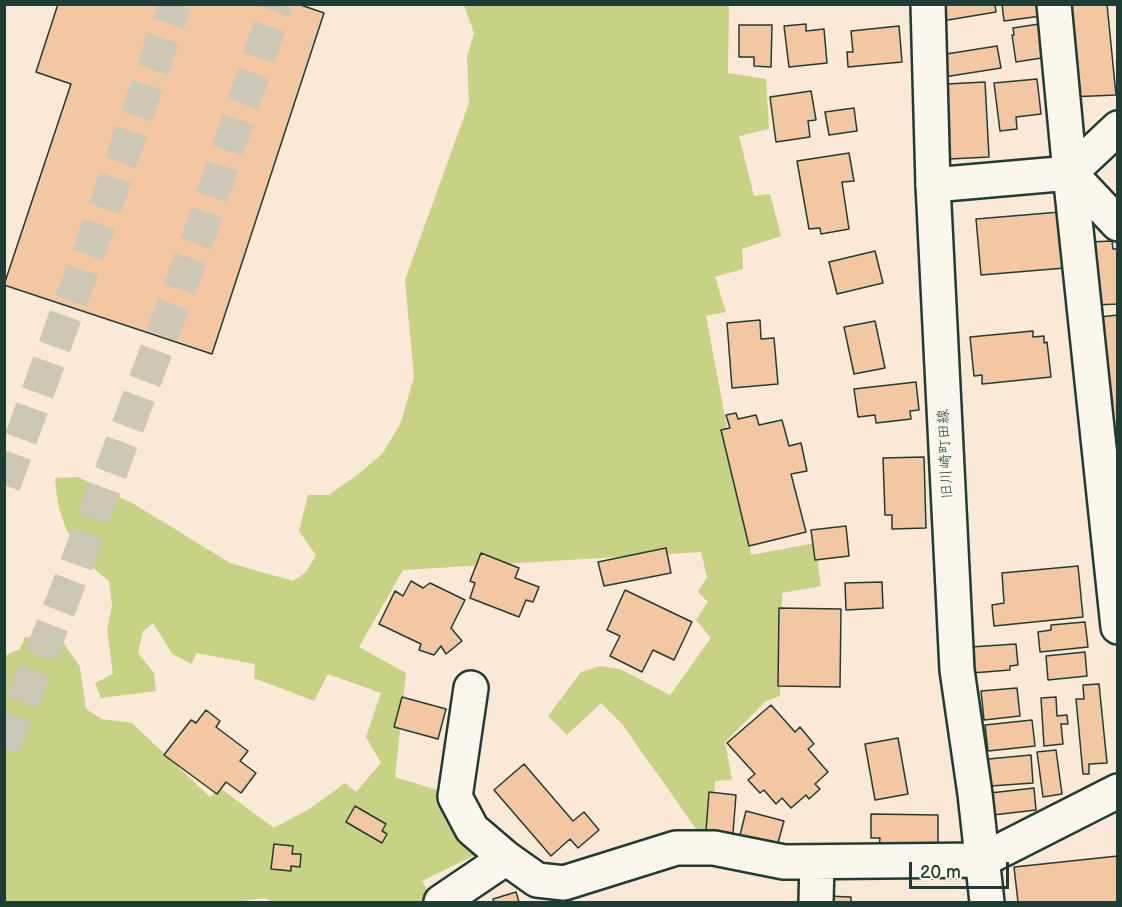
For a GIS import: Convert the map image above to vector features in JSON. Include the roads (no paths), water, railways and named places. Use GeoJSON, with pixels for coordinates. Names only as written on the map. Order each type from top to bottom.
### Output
{"type":"FeatureCollection","features":[{"type":"Feature","properties":{"kind":"street","name":"旧川崎町田線"},"geometry":{"type":"LineString","coordinates":[[928,4],[933,185],[957,670],[975,794],[987,903]]}},
{"type":"Feature","properties":{"kind":"street"},"geometry":{"type":"LineString","coordinates":[[1054,4],[1118,627]]}},
{"type":"Feature","properties":{"kind":"street"},"geometry":{"type":"LineString","coordinates":[[933,185],[1070,173],[1118,128]]}},
{"type":"Feature","properties":{"kind":"street"},"geometry":{"type":"LineString","coordinates":[[1070,173],[1118,224]]}},
{"type":"Feature","properties":{"kind":"street"},"geometry":{"type":"LineString","coordinates":[[471,688],[455,797],[472,830],[537,880],[564,883],[676,848],[714,848],[783,862],[982,860],[1118,791]]}},
{"type":"Feature","properties":{"kind":"street"},"geometry":{"type":"LineString","coordinates":[[441,903],[506,858]]}},
{"type":"Feature","properties":{"kind":"street"},"geometry":{"type":"LineString","coordinates":[[816,903],[817,862]]}},
{"type":"Feature","properties":{"kind":"tunnel"},"geometry":{"type":"LineString","coordinates":[[4,485],[106,205],[175,4]]}},
{"type":"Feature","properties":{"kind":"tunnel"},"geometry":{"type":"LineString","coordinates":[[4,747],[64,597],[198,239],[277,4]]}}]}
